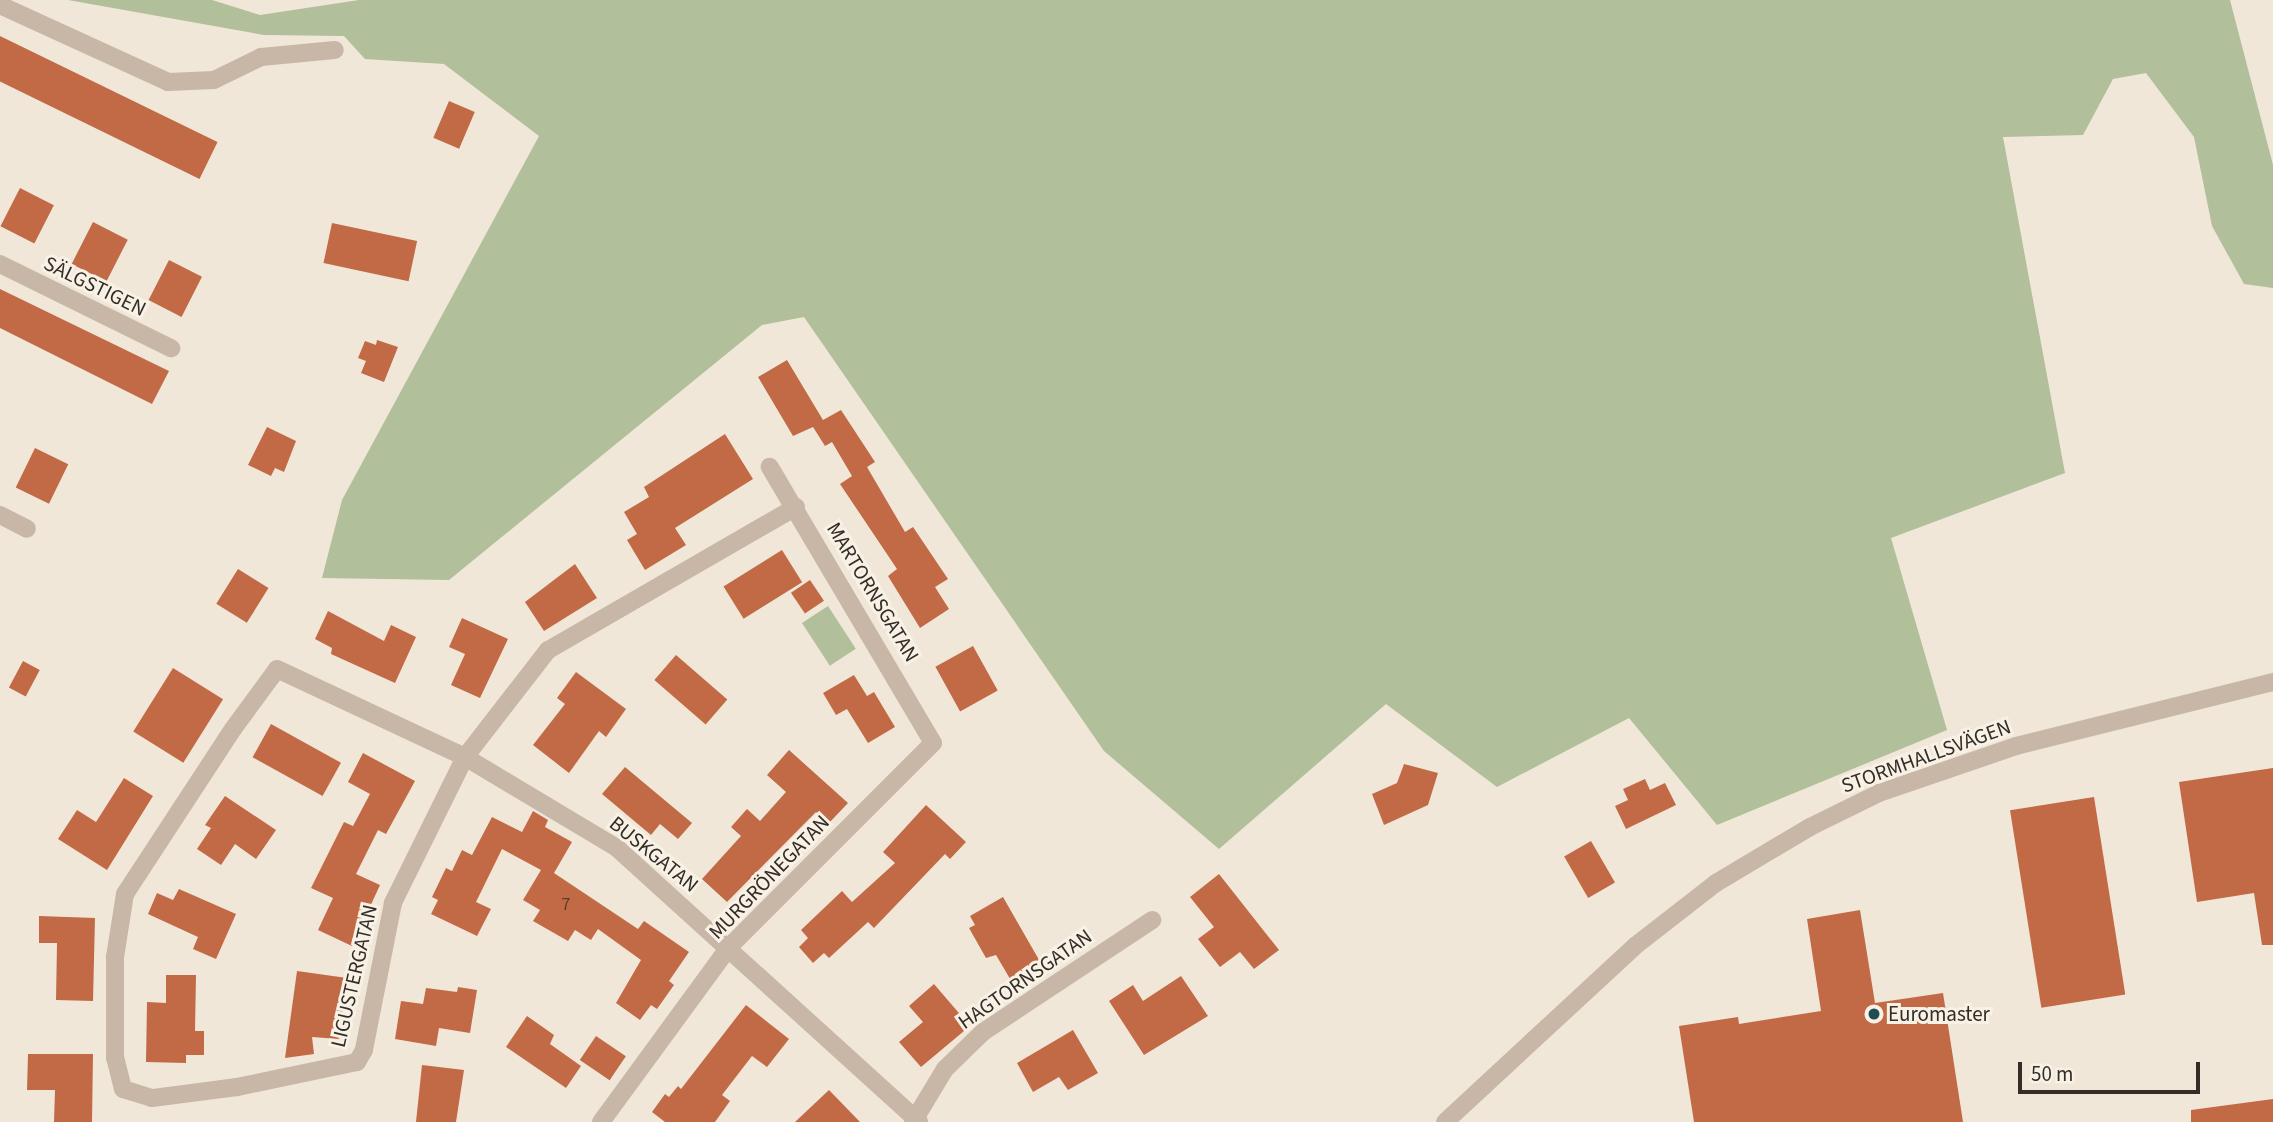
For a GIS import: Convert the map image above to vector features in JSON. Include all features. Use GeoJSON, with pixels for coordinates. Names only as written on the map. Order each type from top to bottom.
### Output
{"type":"FeatureCollection","features":[{"type":"Feature","properties":{"kind":"street"},"geometry":{"type":"LineString","coordinates":[[0,5],[168,82],[214,80],[261,57],[335,50]]}},
{"type":"Feature","properties":{"kind":"street","name":"SÄLGSTIGEN"},"geometry":{"type":"LineString","coordinates":[[0,264],[170,348]]}},
{"type":"Feature","properties":{"kind":"street","name":"MARTORNSGATAN"},"geometry":{"type":"LineString","coordinates":[[770,467],[933,743]]}},
{"type":"Feature","properties":{"kind":"street","name":"LIGUSTERGATAN"},"geometry":{"type":"LineString","coordinates":[[277,669],[233,729],[125,894],[115,957],[115,1058],[122,1089],[152,1098],[250,1084],[358,1062],[364,1050],[393,903],[465,757],[548,650],[796,507]]}},
{"type":"Feature","properties":{"kind":"street"},"geometry":{"type":"LineString","coordinates":[[0,515],[27,529]]}},
{"type":"Feature","properties":{"kind":"street","name":"BUSKGATAN"},"geometry":{"type":"LineString","coordinates":[[277,669],[465,757],[617,848],[730,946],[916,1121]]}},
{"type":"Feature","properties":{"kind":"street","name":"STORMHALLSVÄGEN"},"geometry":{"type":"LineString","coordinates":[[1445,1122],[1635,946],[1727,875],[1810,827],[1879,793],[2017,746],[2273,682]]}},
{"type":"Feature","properties":{"kind":"street","name":"MURGRÖNEGATAN"},"geometry":{"type":"LineString","coordinates":[[601,1122],[730,946],[933,743]]}},
{"type":"Feature","properties":{"kind":"street","name":"HAGTORNSGATAN"},"geometry":{"type":"LineString","coordinates":[[916,1121],[945,1069],[983,1032],[1152,920]]}},
{"type":"Feature","properties":{"kind":"green space"},"geometry":{"type":"Polygon","coordinates":[[[68,0],[212,0],[260,15],[359,0],[2230,0],[2273,165],[2273,288],[2244,284],[2212,226],[2194,137],[2146,73],[2113,79],[2083,135],[2003,137],[2065,473],[1891,538],[1947,730],[1717,825],[1629,718],[1497,787],[1386,704],[1219,849],[1104,751],[804,317],[762,325],[449,580],[322,578],[342,500],[539,136],[444,64],[365,59],[344,36],[264,35],[68,0]]]}},
{"type":"Feature","properties":{"kind":"green space"},"geometry":{"type":"Polygon","coordinates":[[[828,606],[856,649],[830,666],[802,623],[828,606]]]}},
{"type":"Feature","properties":{"kind":"building"},"geometry":{"type":"Polygon","coordinates":[[[0,36],[218,142],[200,179],[0,82],[0,36]]]}},
{"type":"Feature","properties":{"kind":"building"},"geometry":{"type":"Polygon","coordinates":[[[449,101],[475,112],[459,149],[433,138],[449,101]]]}},
{"type":"Feature","properties":{"kind":"building"},"geometry":{"type":"Polygon","coordinates":[[[20,188],[54,205],[34,244],[0,226],[20,188]]]}},
{"type":"Feature","properties":{"kind":"building"},"geometry":{"type":"Polygon","coordinates":[[[93,222],[128,240],[106,282],[72,264],[93,222]]]}},
{"type":"Feature","properties":{"kind":"building"},"geometry":{"type":"Polygon","coordinates":[[[332,223],[417,241],[409,281],[323,263],[332,223]]]}},
{"type":"Feature","properties":{"kind":"building"},"geometry":{"type":"Polygon","coordinates":[[[169,260],[202,277],[182,317],[149,300],[169,260]]]}},
{"type":"Feature","properties":{"kind":"building"},"geometry":{"type":"Polygon","coordinates":[[[0,289],[169,371],[152,404],[0,328],[0,289]]]}},
{"type":"Feature","properties":{"kind":"building"},"geometry":{"type":"Polygon","coordinates":[[[377,340],[398,347],[384,382],[361,373],[366,361],[358,358],[365,341],[376,345],[377,340]]]}},
{"type":"Feature","properties":{"kind":"building"},"geometry":{"type":"Polygon","coordinates":[[[787,360],[823,420],[841,410],[875,462],[867,467],[905,532],[913,527],[948,579],[935,587],[949,609],[920,628],[888,576],[897,569],[840,484],[852,476],[832,442],[825,446],[813,427],[793,436],[758,377],[787,360]]]}},
{"type":"Feature","properties":{"kind":"building"},"geometry":{"type":"Polygon","coordinates":[[[267,427],[296,441],[284,472],[275,468],[271,476],[248,465],[267,427]]]}},
{"type":"Feature","properties":{"kind":"building"},"geometry":{"type":"Polygon","coordinates":[[[725,434],[753,479],[675,528],[686,545],[645,570],[627,540],[637,534],[624,512],[649,497],[644,487],[725,434]]]}},
{"type":"Feature","properties":{"kind":"building"},"geometry":{"type":"Polygon","coordinates":[[[35,448],[68,464],[49,504],[16,488],[35,448]]]}},
{"type":"Feature","properties":{"kind":"building"},"geometry":{"type":"Polygon","coordinates":[[[782,550],[802,582],[744,619],[723,587],[782,550]]]}},
{"type":"Feature","properties":{"kind":"building"},"geometry":{"type":"Polygon","coordinates":[[[575,564],[597,598],[544,631],[525,602],[575,564]]]}},
{"type":"Feature","properties":{"kind":"building"},"geometry":{"type":"Polygon","coordinates":[[[238,569],[269,588],[247,623],[216,604],[238,569]]]}},
{"type":"Feature","properties":{"kind":"building"},"geometry":{"type":"Polygon","coordinates":[[[810,580],[824,601],[805,614],[791,593],[810,580]]]}},
{"type":"Feature","properties":{"kind":"building"},"geometry":{"type":"Polygon","coordinates":[[[328,611],[384,641],[391,625],[416,637],[395,683],[331,654],[332,648],[315,639],[328,611]]]}},
{"type":"Feature","properties":{"kind":"building"},"geometry":{"type":"Polygon","coordinates":[[[462,618],[508,639],[480,698],[451,685],[465,654],[449,647],[462,618]]]}},
{"type":"Feature","properties":{"kind":"building"},"geometry":{"type":"Polygon","coordinates":[[[973,646],[998,691],[960,711],[935,667],[973,646]]]}},
{"type":"Feature","properties":{"kind":"building"},"geometry":{"type":"Polygon","coordinates":[[[676,655],[727,700],[706,725],[654,680],[676,655]]]}},
{"type":"Feature","properties":{"kind":"building"},"geometry":{"type":"Polygon","coordinates":[[[23,661],[40,670],[26,696],[9,687],[23,661]]]}},
{"type":"Feature","properties":{"kind":"building"},"geometry":{"type":"Polygon","coordinates":[[[173,668],[223,699],[183,763],[133,732],[173,668]]]}},
{"type":"Feature","properties":{"kind":"building"},"geometry":{"type":"Polygon","coordinates":[[[576,672],[626,709],[606,737],[599,731],[569,773],[533,745],[565,704],[557,698],[576,672]]]}},
{"type":"Feature","properties":{"kind":"building"},"geometry":{"type":"Polygon","coordinates":[[[854,675],[867,696],[874,692],[895,727],[868,743],[847,709],[836,715],[823,693],[854,675]]]}},
{"type":"Feature","properties":{"kind":"building"},"geometry":{"type":"Polygon","coordinates":[[[271,724],[341,763],[323,796],[253,757],[271,724]]]}},
{"type":"Feature","properties":{"kind":"building"},"geometry":{"type":"Polygon","coordinates":[[[789,750],[848,803],[829,823],[816,812],[727,902],[702,879],[741,836],[731,827],[747,809],[760,821],[786,792],[767,775],[789,750]]]}},
{"type":"Feature","properties":{"kind":"building"},"geometry":{"type":"Polygon","coordinates":[[[363,753],[415,781],[386,834],[378,830],[356,874],[380,885],[352,946],[318,930],[333,898],[311,888],[344,822],[353,826],[370,794],[348,782],[363,753]]]}},
{"type":"Feature","properties":{"kind":"building"},"geometry":{"type":"Polygon","coordinates":[[[1404,764],[1438,773],[1428,805],[1384,825],[1372,794],[1397,783],[1404,764]]]}},
{"type":"Feature","properties":{"kind":"building"},"geometry":{"type":"Polygon","coordinates":[[[625,767],[692,823],[678,839],[660,824],[651,835],[602,794],[625,767]]]}},
{"type":"Feature","properties":{"kind":"building"},"geometry":{"type":"Polygon","coordinates":[[[2273,768],[2273,945],[2262,945],[2254,893],[2197,902],[2179,782],[2273,768]]]}},
{"type":"Feature","properties":{"kind":"building"},"geometry":{"type":"Polygon","coordinates":[[[124,778],[153,796],[107,870],[58,839],[77,810],[96,822],[124,778]]]}},
{"type":"Feature","properties":{"kind":"building"},"geometry":{"type":"Polygon","coordinates":[[[1645,779],[1650,790],[1665,783],[1676,805],[1626,829],[1615,806],[1628,800],[1623,789],[1645,779]]]}},
{"type":"Feature","properties":{"kind":"building"},"geometry":{"type":"Polygon","coordinates":[[[225,796],[276,830],[256,859],[235,844],[221,865],[197,849],[211,828],[205,825],[225,796]]]}},
{"type":"Feature","properties":{"kind":"building"},"geometry":{"type":"Polygon","coordinates":[[[2094,797],[2125,995],[2041,1008],[2010,810],[2094,797]]]}},
{"type":"Feature","properties":{"kind":"building"},"geometry":{"type":"Polygon","coordinates":[[[926,805],[966,842],[950,859],[945,854],[874,928],[868,922],[829,958],[824,953],[813,963],[799,947],[808,938],[801,930],[842,891],[852,902],[895,863],[883,852],[926,805]]]}},
{"type":"Feature","properties":{"kind":"building"},"geometry":{"type":"Polygon","coordinates":[[[533,811],[548,820],[545,827],[572,842],[554,873],[638,929],[644,921],[689,952],[669,981],[674,985],[657,1009],[651,1005],[640,1020],[616,1003],[641,960],[598,929],[591,940],[575,930],[568,941],[533,921],[540,910],[523,900],[541,870],[502,849],[476,902],[491,909],[477,936],[431,914],[438,900],[432,897],[446,868],[452,871],[462,850],[472,855],[492,817],[522,832],[533,811]]]}},
{"type":"Feature","properties":{"kind":"building"},"geometry":{"type":"Polygon","coordinates":[[[1591,841],[1615,883],[1588,898],[1564,857],[1591,841]]]}},
{"type":"Feature","properties":{"kind":"building"},"geometry":{"type":"Polygon","coordinates":[[[1219,874],[1279,950],[1254,969],[1240,952],[1220,967],[1198,939],[1214,927],[1190,897],[1219,874]]]}},
{"type":"Feature","properties":{"kind":"building"},"geometry":{"type":"Polygon","coordinates":[[[179,889],[236,914],[216,959],[193,949],[198,937],[148,914],[157,893],[173,900],[179,889]]]}},
{"type":"Feature","properties":{"kind":"building"},"geometry":{"type":"Polygon","coordinates":[[[1003,897],[1046,972],[1016,989],[996,955],[986,958],[969,928],[975,925],[970,916],[1003,897]]]}},
{"type":"Feature","properties":{"kind":"building","name":"Euromaster"},"geometry":{"type":"Polygon","coordinates":[[[1860,910],[1875,1003],[1943,993],[1963,1122],[1694,1122],[1679,1026],[1738,1017],[1739,1024],[1821,1011],[1807,919],[1860,910]]]}},
{"type":"Feature","properties":{"kind":"building"},"geometry":{"type":"Polygon","coordinates":[[[39,916],[95,918],[93,1001],[56,1000],[57,943],[39,943],[39,916]]]}},
{"type":"Feature","properties":{"kind":"building"},"geometry":{"type":"Polygon","coordinates":[[[297,971],[347,978],[339,1039],[312,1037],[314,1054],[285,1058],[297,971]]]}},
{"type":"Feature","properties":{"kind":"building"},"geometry":{"type":"Polygon","coordinates":[[[166,975],[196,975],[195,1031],[204,1031],[204,1055],[186,1055],[186,1063],[146,1062],[147,1002],[166,1003],[166,975]]]}},
{"type":"Feature","properties":{"kind":"building"},"geometry":{"type":"Polygon","coordinates":[[[1181,976],[1208,1016],[1144,1055],[1109,1001],[1133,985],[1143,1001],[1181,976]]]}},
{"type":"Feature","properties":{"kind":"building"},"geometry":{"type":"Polygon","coordinates":[[[934,984],[970,1026],[921,1067],[899,1042],[923,1022],[909,1006],[934,984]]]}},
{"type":"Feature","properties":{"kind":"building"},"geometry":{"type":"Polygon","coordinates":[[[458,987],[477,990],[470,1033],[439,1028],[436,1046],[395,1039],[401,1001],[423,1004],[426,988],[457,992],[458,987]]]}},
{"type":"Feature","properties":{"kind":"building"},"geometry":{"type":"Polygon","coordinates":[[[746,1005],[789,1039],[767,1067],[752,1056],[722,1095],[730,1101],[715,1122],[665,1122],[652,1112],[665,1094],[669,1097],[678,1086],[681,1089],[746,1005]]]}},
{"type":"Feature","properties":{"kind":"building"},"geometry":{"type":"Polygon","coordinates":[[[527,1016],[554,1035],[550,1044],[581,1066],[566,1088],[506,1047],[527,1016]]]}},
{"type":"Feature","properties":{"kind":"building"},"geometry":{"type":"Polygon","coordinates":[[[1073,1030],[1098,1073],[1068,1090],[1059,1077],[1033,1092],[1017,1063],[1073,1030]]]}},
{"type":"Feature","properties":{"kind":"building"},"geometry":{"type":"Polygon","coordinates":[[[596,1036],[626,1056],[610,1080],[580,1060],[596,1036]]]}},
{"type":"Feature","properties":{"kind":"building"},"geometry":{"type":"Polygon","coordinates":[[[28,1054],[93,1054],[92,1122],[54,1122],[55,1090],[27,1090],[28,1054]]]}},
{"type":"Feature","properties":{"kind":"building"},"geometry":{"type":"Polygon","coordinates":[[[422,1065],[464,1070],[456,1122],[416,1122],[422,1065]]]}},
{"type":"Feature","properties":{"kind":"building"},"geometry":{"type":"Polygon","coordinates":[[[829,1090],[860,1122],[795,1122],[829,1090]]]}},
{"type":"Feature","properties":{"kind":"building"},"geometry":{"type":"Polygon","coordinates":[[[2273,1099],[2273,1122],[2191,1122],[2191,1110],[2273,1099]]]}},
{"type":"Feature","properties":{"kind":"place","name":"Euromaster"},"geometry":{"type":"Point","coordinates":[1874,1014]}}]}
